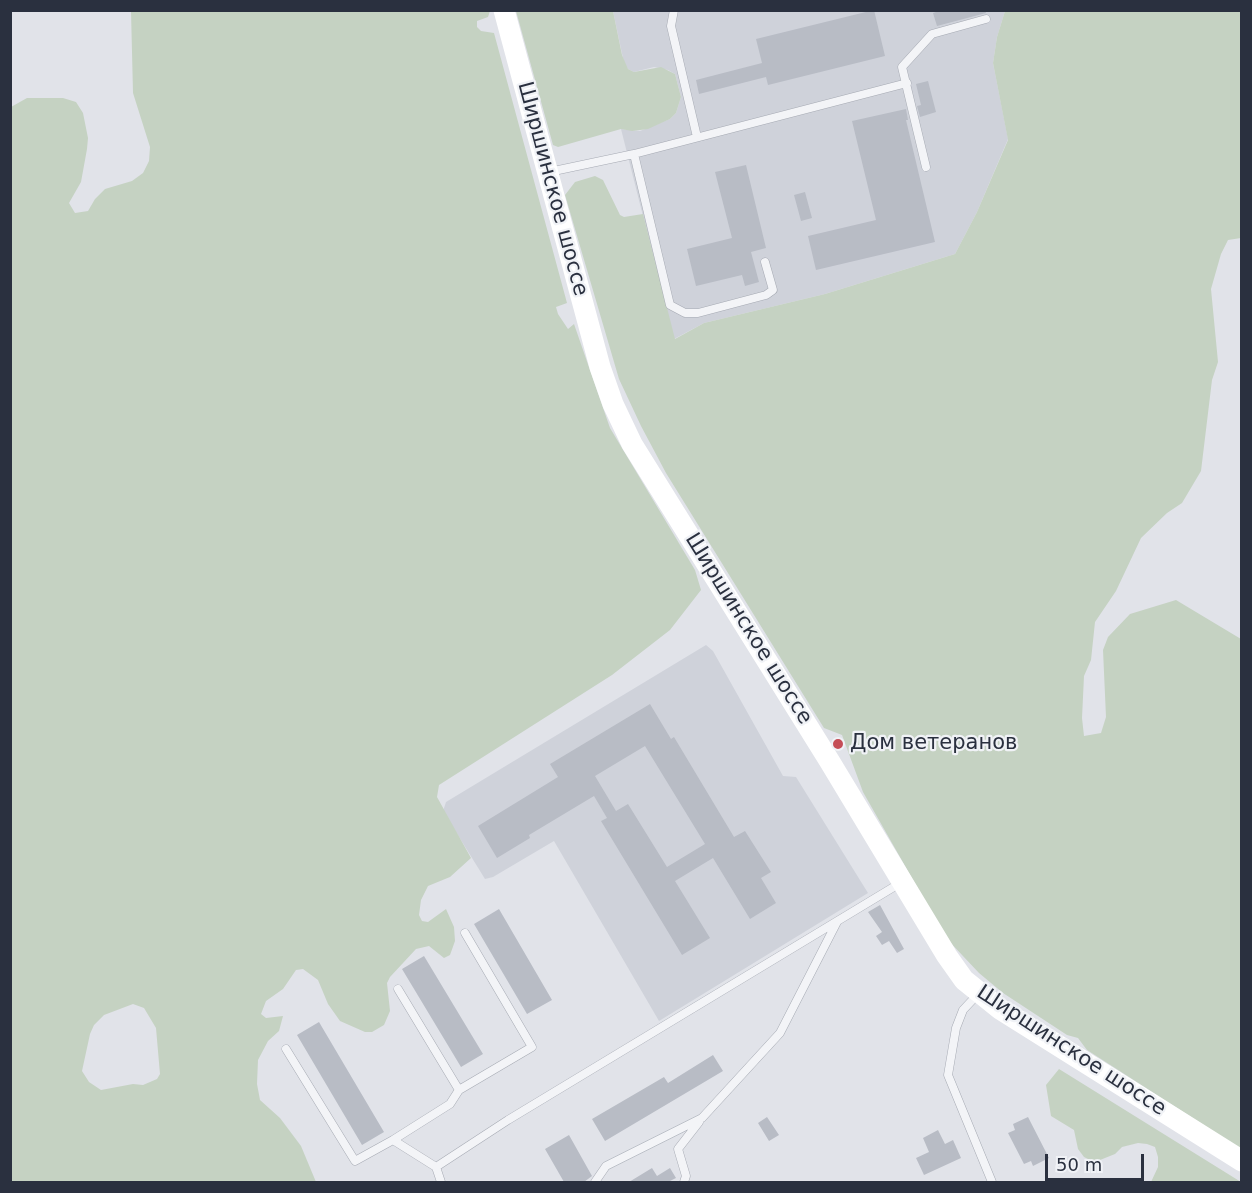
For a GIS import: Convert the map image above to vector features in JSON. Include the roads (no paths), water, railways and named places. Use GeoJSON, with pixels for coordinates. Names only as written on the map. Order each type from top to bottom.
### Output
{"type":"FeatureCollection","features":[{"type":"Feature","properties":{"kind":"main road","name":"Ширшинское шоссе"},"geometry":{"type":"LineString","coordinates":[[504,10],[600,367],[613,404],[632,444],[903,881],[947,956],[964,980],[979,993],[1242,1161]]}},
{"type":"Feature","properties":{"kind":"lane"},"geometry":{"type":"LineString","coordinates":[[674,10],[671,26],[697,137]]}},
{"type":"Feature","properties":{"kind":"lane"},"geometry":{"type":"LineString","coordinates":[[926,167],[903,67],[932,34],[986,19]]}},
{"type":"Feature","properties":{"kind":"lane"},"geometry":{"type":"LineString","coordinates":[[548,172],[634,154],[907,83]]}},
{"type":"Feature","properties":{"kind":"lane"},"geometry":{"type":"LineString","coordinates":[[634,154],[670,305],[685,313],[699,313],[766,296],[773,290],[765,262]]}},
{"type":"Feature","properties":{"kind":"lane"},"geometry":{"type":"LineString","coordinates":[[436,1167],[518,1114],[903,881]]}},
{"type":"Feature","properties":{"kind":"lane"},"geometry":{"type":"LineString","coordinates":[[684,1182],[686,1176],[678,1149],[702,1118],[780,1033],[838,921]]}},
{"type":"Feature","properties":{"kind":"lane"},"geometry":{"type":"LineString","coordinates":[[286,1049],[356,1161],[450,1104],[459,1090],[532,1047],[465,933]]}},
{"type":"Feature","properties":{"kind":"lane"},"geometry":{"type":"LineString","coordinates":[[398,989],[459,1090]]}},
{"type":"Feature","properties":{"kind":"lane"},"geometry":{"type":"LineString","coordinates":[[979,993],[963,1010],[956,1028],[948,1075],[992,1182]]}},
{"type":"Feature","properties":{"kind":"lane"},"geometry":{"type":"LineString","coordinates":[[595,1182],[606,1166],[702,1118]]}},
{"type":"Feature","properties":{"kind":"lane"},"geometry":{"type":"LineString","coordinates":[[393,1140],[436,1167],[441,1182]]}},
{"type":"Feature","properties":{"kind":"place","name":"Дом ветеранов"},"geometry":{"type":"Point","coordinates":[838,744]}}]}
